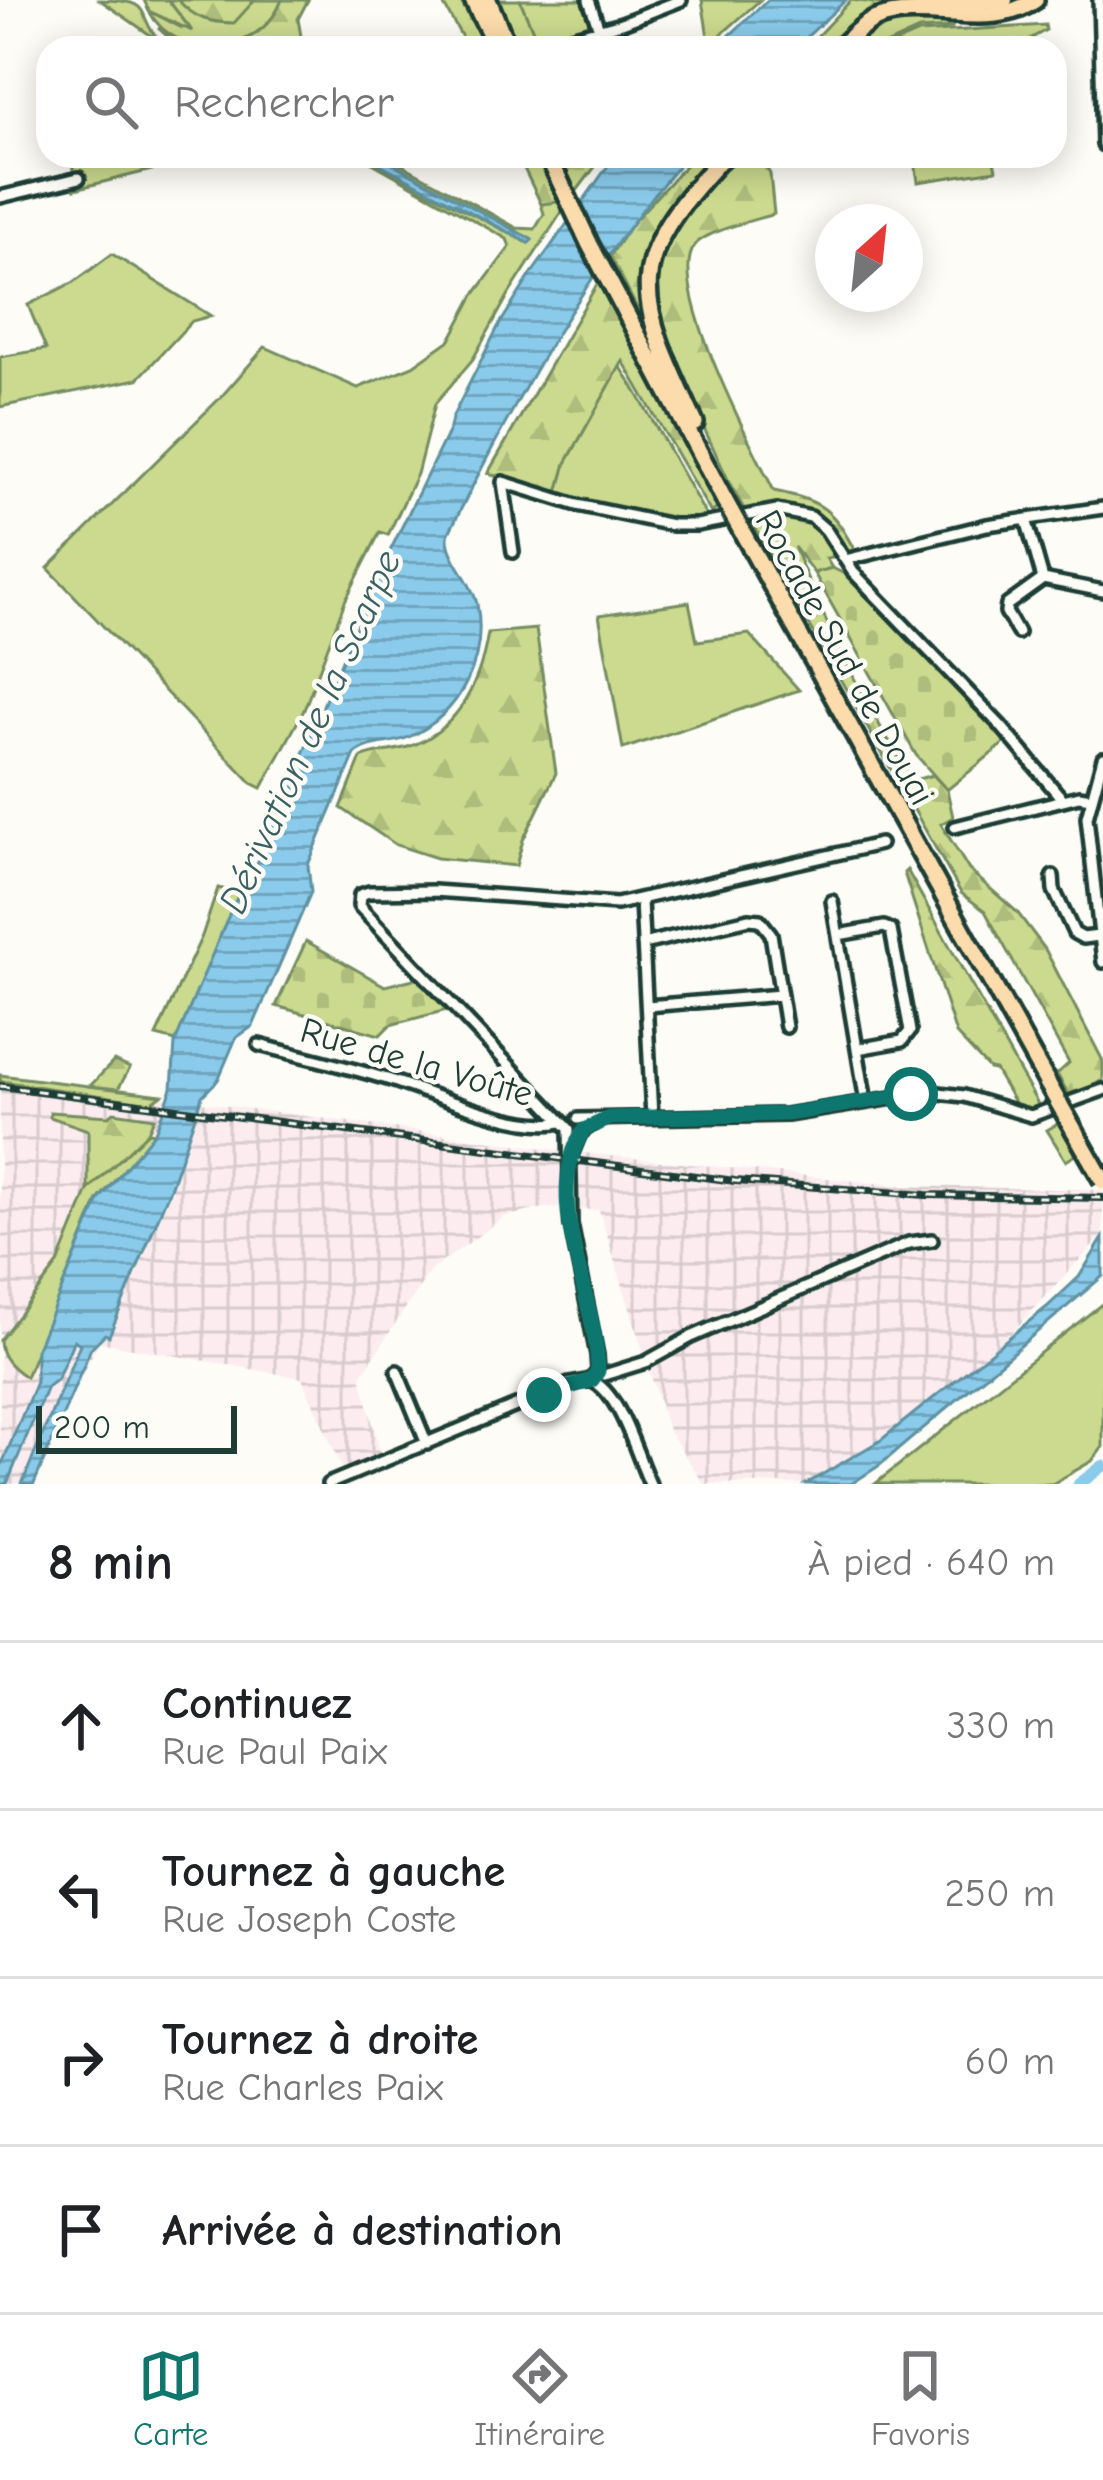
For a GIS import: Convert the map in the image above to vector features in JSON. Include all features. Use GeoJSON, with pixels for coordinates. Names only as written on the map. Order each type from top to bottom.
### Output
{"type":"FeatureCollection","features":[{"type":"Feature","properties":{"kind":"highway"},"geometry":{"type":"LineString","coordinates":[[472,0],[494,36]]}},
{"type":"Feature","properties":{"kind":"highway"},"geometry":{"type":"LineString","coordinates":[[485,0],[498,36]]}},
{"type":"Feature","properties":{"kind":"highway"},"geometry":{"type":"LineString","coordinates":[[853,36],[886,16],[990,13],[1024,7],[1035,0]]}},
{"type":"Feature","properties":{"kind":"highway","name":"Rocade Sud de Douai"},"geometry":{"type":"LineString","coordinates":[[557,168],[747,536],[1103,1181]]}},
{"type":"Feature","properties":{"kind":"highway"},"geometry":{"type":"LineString","coordinates":[[714,168],[662,229],[648,279],[661,346],[715,470]]}},
{"type":"Feature","properties":{"kind":"highway","name":"Rocade Sud de Douai"},"geometry":{"type":"LineString","coordinates":[[608,274],[728,500]]}},
{"type":"Feature","properties":{"kind":"highway","name":"Rocade Sud de Douai"},"geometry":{"type":"LineString","coordinates":[[1051,1082],[1103,1167]]}},
{"type":"Feature","properties":{"kind":"main road"},"geometry":{"type":"LineString","coordinates":[[919,0],[962,4],[1006,0]]}},
{"type":"Feature","properties":{"kind":"street"},"geometry":{"type":"LineString","coordinates":[[589,0],[599,29]]}},
{"type":"Feature","properties":{"kind":"street"},"geometry":{"type":"LineString","coordinates":[[574,36],[681,0]]}},
{"type":"Feature","properties":{"kind":"street"},"geometry":{"type":"LineString","coordinates":[[1095,0],[1103,145]]}},
{"type":"Feature","properties":{"kind":"street"},"geometry":{"type":"LineString","coordinates":[[0,196],[79,178]]}},
{"type":"Feature","properties":{"kind":"street"},"geometry":{"type":"LineString","coordinates":[[513,552],[503,482],[577,505],[672,525],[793,510],[821,525],[845,560],[1005,730],[1063,800]]}},
{"type":"Feature","properties":{"kind":"street"},"geometry":{"type":"LineString","coordinates":[[845,560],[978,527],[1103,508]]}},
{"type":"Feature","properties":{"kind":"street"},"geometry":{"type":"LineString","coordinates":[[1026,519],[1043,579]]}},
{"type":"Feature","properties":{"kind":"street"},"geometry":{"type":"LineString","coordinates":[[1018,633],[1006,612],[1007,604],[1043,579],[1103,592]]}},
{"type":"Feature","properties":{"kind":"street"},"geometry":{"type":"LineString","coordinates":[[1103,758],[1087,821],[1103,962]]}},
{"type":"Feature","properties":{"kind":"street"},"geometry":{"type":"LineString","coordinates":[[955,827],[1091,797]]}},
{"type":"Feature","properties":{"kind":"street"},"geometry":{"type":"LineString","coordinates":[[650,1484],[599,1377],[571,1224],[571,1124],[359,906],[360,896],[434,891],[604,904],[641,901],[880,844]]}},
{"type":"Feature","properties":{"kind":"street"},"geometry":{"type":"LineString","coordinates":[[1053,876],[1053,888],[1074,933],[1083,938],[1099,936]]}},
{"type":"Feature","properties":{"kind":"street"},"geometry":{"type":"LineString","coordinates":[[641,901],[652,1117]]}},
{"type":"Feature","properties":{"kind":"street"},"geometry":{"type":"LineString","coordinates":[[832,901],[866,1102]]}},
{"type":"Feature","properties":{"kind":"street"},"geometry":{"type":"LineString","coordinates":[[643,944],[760,920],[770,930],[786,1027]]}},
{"type":"Feature","properties":{"kind":"street"},"geometry":{"type":"LineString","coordinates":[[838,935],[889,928],[910,1031],[906,1039],[857,1049]]}},
{"type":"Feature","properties":{"kind":"street"},"geometry":{"type":"LineString","coordinates":[[646,1006],[781,995]]}},
{"type":"Feature","properties":{"kind":"street","name":"Rue de la Voûte"},"geometry":{"type":"LineString","coordinates":[[259,1045],[500,1116],[571,1124]]}},
{"type":"Feature","properties":{"kind":"street"},"geometry":{"type":"LineString","coordinates":[[571,1124],[609,1118],[772,1116],[936,1092],[1025,1116],[1100,1092]]}},
{"type":"Feature","properties":{"kind":"street"},"geometry":{"type":"LineString","coordinates":[[328,1484],[569,1384],[646,1362],[691,1337],[909,1243],[932,1240]]}},
{"type":"Feature","properties":{"kind":"street"},"geometry":{"type":"LineString","coordinates":[[397,1372],[427,1444]]}},
{"type":"Feature","properties":{"kind":"shaded area"},"geometry":{"type":"Polygon","coordinates":[[[0,1075],[565,1151],[904,1186],[1103,1190],[1103,1235],[918,1433],[828,1484],[704,1484],[668,1430],[599,1210],[544,1208],[504,1217],[430,1271],[361,1376],[382,1462],[346,1477],[302,1378],[99,1342],[25,1484],[0,1484],[0,1075]]]}},
{"type":"Feature","properties":{"kind":"green space"},"geometry":{"type":"Polygon","coordinates":[[[100,0],[139,7],[156,36],[100,0]]]}},
{"type":"Feature","properties":{"kind":"green space"},"geometry":{"type":"Polygon","coordinates":[[[144,0],[168,0],[192,31],[149,11],[144,0]]]}},
{"type":"Feature","properties":{"kind":"green space"},"geometry":{"type":"Polygon","coordinates":[[[168,0],[178,0],[203,18],[234,22],[252,0],[282,0],[271,19],[250,36],[173,36],[149,11],[189,27],[168,0]]]}},
{"type":"Feature","properties":{"kind":"green space"},"geometry":{"type":"Polygon","coordinates":[[[178,0],[253,2],[234,23],[203,18],[178,0]]]}},
{"type":"Feature","properties":{"kind":"green space"},"geometry":{"type":"Polygon","coordinates":[[[282,0],[308,0],[298,19],[301,36],[251,36],[282,0]]]}},
{"type":"Feature","properties":{"kind":"green space"},"geometry":{"type":"Polygon","coordinates":[[[441,0],[460,0],[480,36],[461,36],[441,0]]]}},
{"type":"Feature","properties":{"kind":"green space"},"geometry":{"type":"Polygon","coordinates":[[[493,0],[520,0],[535,36],[507,36],[493,0]]]}},
{"type":"Feature","properties":{"kind":"green space"},"geometry":{"type":"Polygon","coordinates":[[[520,0],[586,0],[593,28],[566,36],[535,36],[520,0]]]}},
{"type":"Feature","properties":{"kind":"green space"},"geometry":{"type":"Polygon","coordinates":[[[702,0],[760,0],[720,36],[708,36],[702,0]]]}},
{"type":"Feature","properties":{"kind":"green space"},"geometry":{"type":"Polygon","coordinates":[[[851,0],[904,7],[953,28],[919,30],[906,36],[817,36],[851,0]]]}},
{"type":"Feature","properties":{"kind":"green space"},"geometry":{"type":"Polygon","coordinates":[[[1045,25],[1046,30],[1035,36],[911,36],[1045,25]]]}},
{"type":"Feature","properties":{"kind":"green space"},"geometry":{"type":"Polygon","coordinates":[[[73,168],[160,168],[75,189],[73,168]]]}},
{"type":"Feature","properties":{"kind":"green space"},"geometry":{"type":"Polygon","coordinates":[[[381,168],[528,243],[531,239],[401,168],[517,228],[535,229],[544,214],[541,204],[560,197],[565,207],[473,359],[435,404],[417,474],[388,535],[380,532],[345,601],[304,710],[262,788],[252,783],[48,568],[221,397],[265,347],[358,388],[413,366],[450,340],[474,295],[510,247],[507,239],[381,168]]]}},
{"type":"Feature","properties":{"kind":"green space"},"geometry":{"type":"Polygon","coordinates":[[[524,168],[547,168],[560,197],[557,202],[541,204],[524,168]]]}},
{"type":"Feature","properties":{"kind":"green space"},"geometry":{"type":"Polygon","coordinates":[[[565,168],[594,168],[576,192],[565,168]]]}},
{"type":"Feature","properties":{"kind":"green space"},"geometry":{"type":"Polygon","coordinates":[[[683,168],[767,168],[770,174],[774,214],[720,231],[695,245],[689,265],[701,329],[774,491],[825,509],[856,553],[826,558],[832,568],[814,573],[794,547],[863,696],[896,752],[914,780],[933,775],[947,790],[953,817],[941,824],[969,870],[1017,912],[1045,949],[1103,1061],[1103,1080],[1070,1097],[1057,1074],[1069,1063],[985,911],[961,893],[731,486],[679,375],[660,319],[643,320],[610,256],[633,222],[683,168]]]}},
{"type":"Feature","properties":{"kind":"green space"},"geometry":{"type":"Polygon","coordinates":[[[916,168],[996,170],[918,182],[916,168]]]}},
{"type":"Feature","properties":{"kind":"green space"},"geometry":{"type":"Polygon","coordinates":[[[112,254],[211,316],[192,321],[138,379],[0,407],[0,357],[46,349],[28,305],[74,282],[112,254]]]}},
{"type":"Feature","properties":{"kind":"green space"},"geometry":{"type":"Polygon","coordinates":[[[600,279],[722,505],[711,513],[623,361],[566,463],[557,496],[488,473],[600,279]]]}},
{"type":"Feature","properties":{"kind":"green space"},"geometry":{"type":"Polygon","coordinates":[[[620,366],[707,517],[679,520],[556,499],[566,463],[620,366]]]}},
{"type":"Feature","properties":{"kind":"green space"},"geometry":{"type":"Polygon","coordinates":[[[832,568],[845,574],[1007,741],[947,790],[916,755],[814,573],[832,568]]]}},
{"type":"Feature","properties":{"kind":"green space"},"geometry":{"type":"Polygon","coordinates":[[[689,602],[697,641],[749,634],[799,690],[623,749],[599,615],[689,602]]]}},
{"type":"Feature","properties":{"kind":"green space"},"geometry":{"type":"Polygon","coordinates":[[[536,629],[556,773],[523,840],[516,866],[437,858],[396,845],[341,808],[361,758],[426,739],[454,716],[473,686],[488,633],[536,629]]]}},
{"type":"Feature","properties":{"kind":"green space"},"geometry":{"type":"Polygon","coordinates":[[[907,870],[1040,1108],[1017,1107],[995,1070],[956,1034],[904,873],[907,870]]]}},
{"type":"Feature","properties":{"kind":"green space"},"geometry":{"type":"Polygon","coordinates":[[[218,888],[239,893],[176,1041],[156,1036],[202,936],[218,888]]]}},
{"type":"Feature","properties":{"kind":"green space"},"geometry":{"type":"Polygon","coordinates":[[[306,941],[385,986],[422,977],[451,1009],[390,1025],[380,1035],[276,1006],[306,941]]]}},
{"type":"Feature","properties":{"kind":"green space"},"geometry":{"type":"Polygon","coordinates":[[[114,1061],[130,1068],[118,1089],[90,1086],[114,1061]]]}},
{"type":"Feature","properties":{"kind":"green space"},"geometry":{"type":"Polygon","coordinates":[[[0,1075],[162,1095],[151,1103],[0,1081],[0,1075]]]}},
{"type":"Feature","properties":{"kind":"green space"},"geometry":{"type":"Polygon","coordinates":[[[50,1112],[109,1116],[114,1112],[154,1118],[148,1132],[88,1190],[88,1130],[50,1117],[50,1112]]]}},
{"type":"Feature","properties":{"kind":"green space"},"geometry":{"type":"Polygon","coordinates":[[[1064,1120],[1082,1151],[1066,1161],[1047,1130],[1064,1120]]]}},
{"type":"Feature","properties":{"kind":"green space"},"geometry":{"type":"Polygon","coordinates":[[[148,1132],[155,1133],[98,1200],[26,1377],[8,1362],[0,1340],[58,1264],[88,1190],[148,1132]]]}},
{"type":"Feature","properties":{"kind":"green space"},"geometry":{"type":"Polygon","coordinates":[[[1103,1303],[1103,1447],[1092,1461],[1052,1484],[875,1484],[1103,1303]]]}},
{"type":"Feature","properties":{"kind":"water"},"geometry":{"type":"Polygon","coordinates":[[[768,0],[846,0],[808,36],[729,36],[768,0]]]}},
{"type":"Feature","properties":{"kind":"water"},"geometry":{"type":"Polygon","coordinates":[[[388,168],[401,168],[532,240],[529,243],[388,168]]]}},
{"type":"Feature","properties":{"kind":"water"},"geometry":{"type":"Polygon","coordinates":[[[606,168],[677,168],[617,244],[555,337],[448,535],[451,552],[477,604],[478,645],[466,683],[427,727],[355,754],[308,865],[311,892],[253,1026],[236,1038],[218,1080],[202,1096],[170,1189],[109,1336],[105,1334],[91,1348],[34,1484],[22,1484],[80,1344],[74,1340],[57,1379],[47,1387],[7,1484],[0,1484],[0,1469],[36,1382],[36,1350],[99,1200],[155,1132],[172,1088],[175,1043],[234,903],[246,890],[372,588],[498,327],[606,168]]]}},
{"type":"Feature","properties":{"kind":"water"},"geometry":{"type":"Polygon","coordinates":[[[1103,1238],[1103,1276],[880,1465],[851,1484],[806,1484],[881,1440],[1047,1307],[1079,1277],[1103,1238]]]}},
{"type":"Feature","properties":{"kind":"waterway"},"geometry":{"type":"LineString","coordinates":[[1079,1484],[1103,1466]]}},
{"type":"Feature","properties":{"kind":"railway"},"geometry":{"type":"LineString","coordinates":[[0,1086],[735,1181],[926,1195],[1103,1198]]}},
{"type":"Feature","properties":{"kind":"route"},"geometry":{"type":"LineString","coordinates":[[544,1395],[592,1380],[598,1371],[569,1202],[570,1159],[584,1130],[609,1118],[787,1114],[911,1094]]}},
{"type":"Feature","properties":{"kind":"water label","name":"Dérivation de la Scarpe"},"geometry":{"type":"Point","coordinates":[309,731]}}]}
